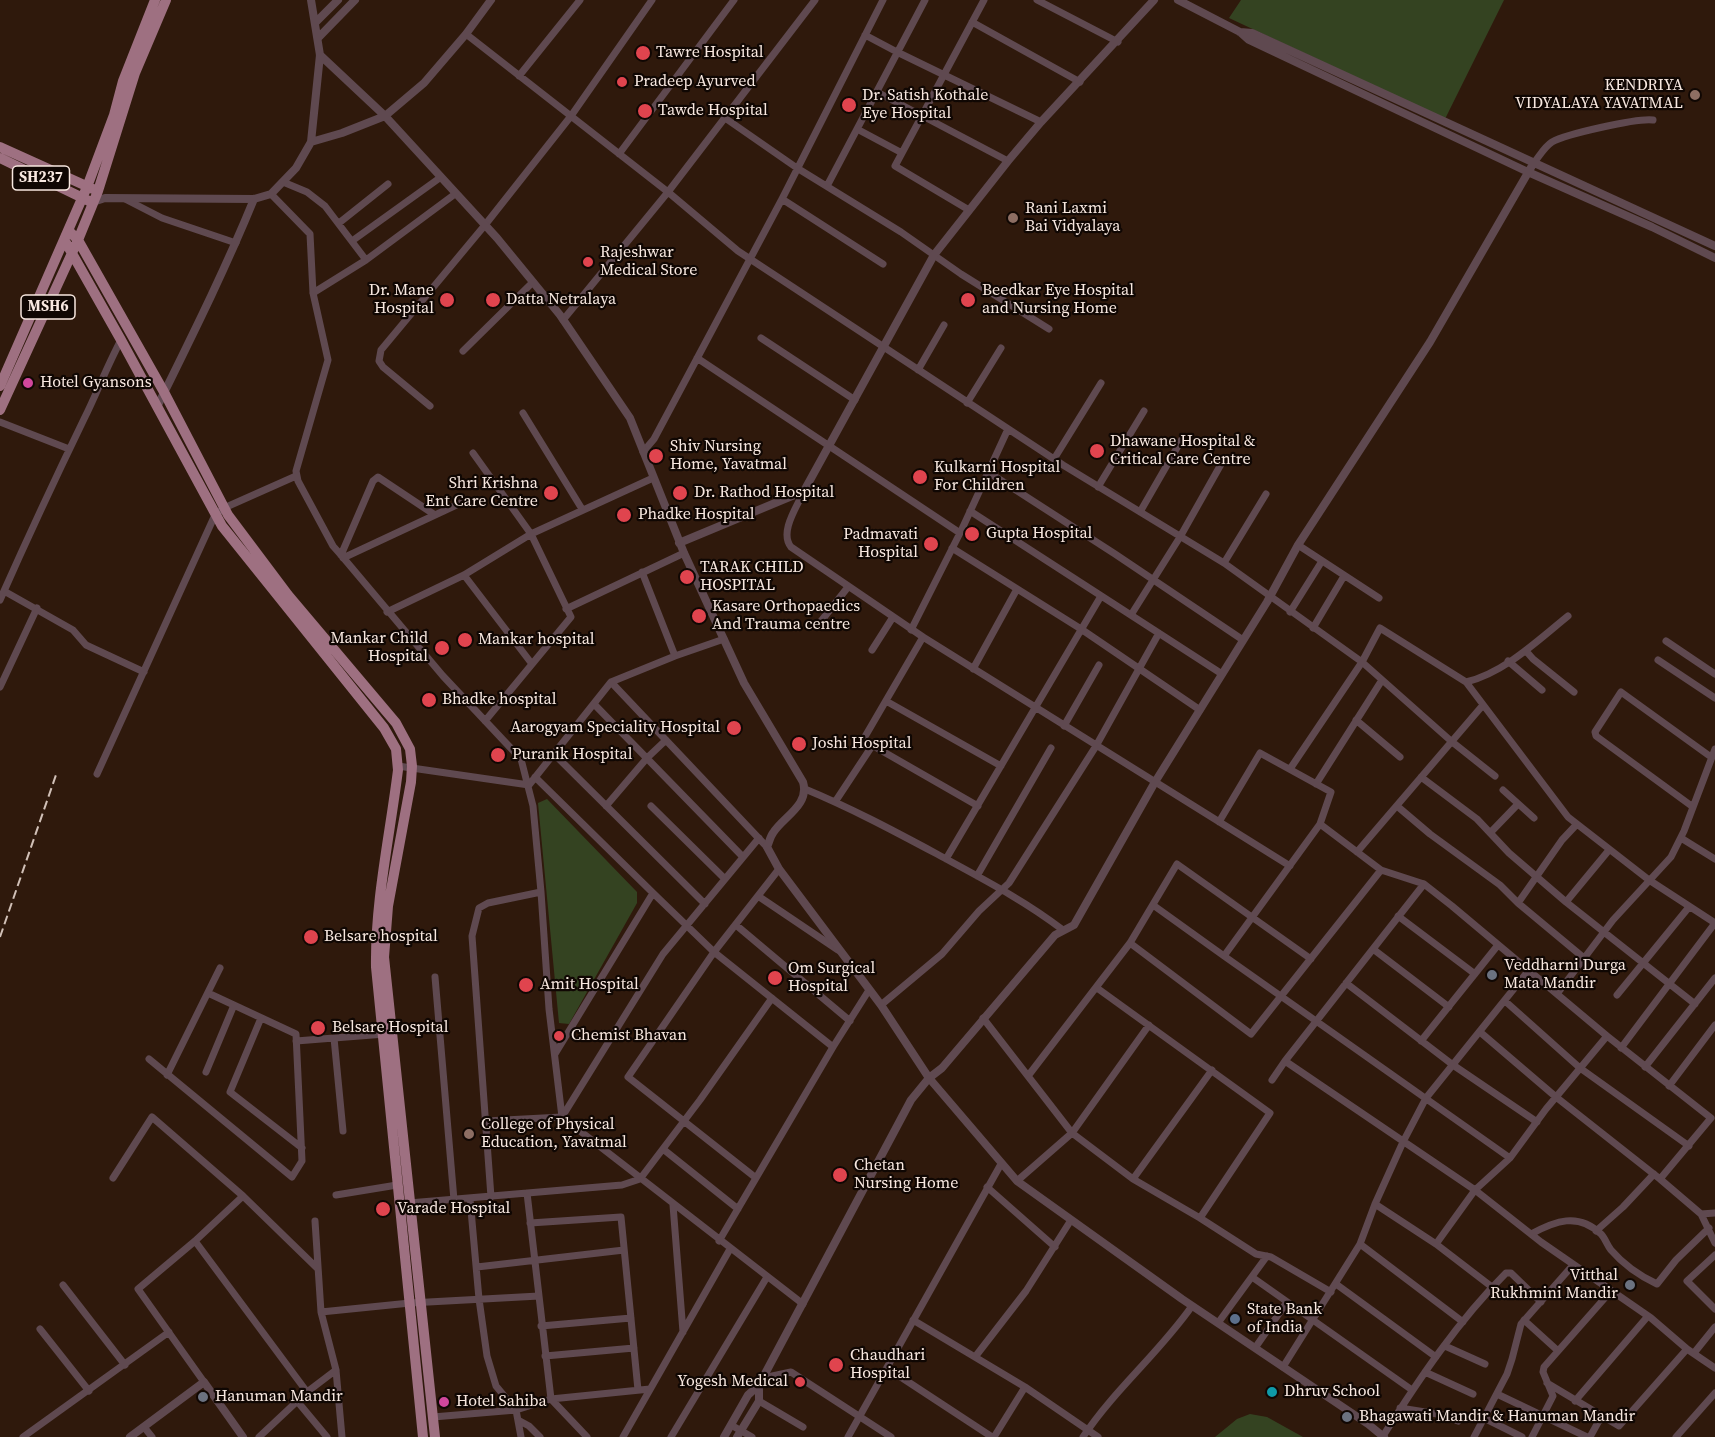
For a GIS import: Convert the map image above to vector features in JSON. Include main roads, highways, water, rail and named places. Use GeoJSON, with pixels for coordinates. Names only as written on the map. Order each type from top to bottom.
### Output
{"type":"FeatureCollection","features":[{"type":"Feature","properties":{"kind":"main road"},"geometry":{"type":"LineString","coordinates":[[96,192],[126,72],[155,0]]}},
{"type":"Feature","properties":{"kind":"main road"},"geometry":{"type":"LineString","coordinates":[[96,192],[135,74],[166,0]]}},
{"type":"Feature","properties":{"kind":"main road"},"geometry":{"type":"LineString","coordinates":[[0,147],[96,192]]}},
{"type":"Feature","properties":{"kind":"main road","name":"SH237"},"geometry":{"type":"LineString","coordinates":[[0,158],[82,198]]}},
{"type":"Feature","properties":{"kind":"main road","name":"MSH6"},"geometry":{"type":"LineString","coordinates":[[0,386],[82,198],[96,192]]}},
{"type":"Feature","properties":{"kind":"main road","name":"MSH6"},"geometry":{"type":"LineString","coordinates":[[0,410],[72,254],[96,192]]}},
{"type":"Feature","properties":{"kind":"main road"},"geometry":{"type":"LineString","coordinates":[[82,198],[93,202]]}},
{"type":"Feature","properties":{"kind":"main road"},"geometry":{"type":"LineString","coordinates":[[67,236],[78,240],[164,392],[220,511],[222,526],[384,728],[396,749],[398,766],[375,936],[375,967],[387,1033],[405,1204],[415,1303],[423,1437]]}},
{"type":"Feature","properties":{"kind":"main road"},"geometry":{"type":"LineString","coordinates":[[67,236],[72,254],[157,407],[220,511],[288,596],[396,723],[410,749],[411,782],[384,935],[387,1033],[397,1185],[405,1204]]}},
{"type":"Feature","properties":{"kind":"main road"},"geometry":{"type":"LineString","coordinates":[[415,1303],[435,1437]]}},
{"type":"Feature","properties":{"kind":"railway"},"geometry":{"type":"LineString","coordinates":[[0,937],[57,772]]}},
{"type":"Feature","properties":{"kind":"place","name":"Tawre Hospital"},"geometry":{"type":"Point","coordinates":[643,53]}},
{"type":"Feature","properties":{"kind":"place","name":"Pradeep Ayurved"},"geometry":{"type":"Point","coordinates":[622,82]}},
{"type":"Feature","properties":{"kind":"place","name":"KENDRIYA VIDYALAYA YAVATMAL"},"geometry":{"type":"Point","coordinates":[1695,95]}},
{"type":"Feature","properties":{"kind":"place","name":"Dr. Satish Kothale Eye Hospital"},"geometry":{"type":"Point","coordinates":[849,105]}},
{"type":"Feature","properties":{"kind":"place","name":"Tawde Hospital"},"geometry":{"type":"Point","coordinates":[645,111]}},
{"type":"Feature","properties":{"kind":"place","name":"Rani Laxmi Bai Vidyalaya"},"geometry":{"type":"Point","coordinates":[1013,218]}},
{"type":"Feature","properties":{"kind":"place","name":"Rajeshwar Medical Store"},"geometry":{"type":"Point","coordinates":[588,262]}},
{"type":"Feature","properties":{"kind":"place","name":"Dr. Mane Hospital"},"geometry":{"type":"Point","coordinates":[447,300]}},
{"type":"Feature","properties":{"kind":"place","name":"Datta Netralaya"},"geometry":{"type":"Point","coordinates":[493,300]}},
{"type":"Feature","properties":{"kind":"place","name":"Beedkar Eye Hospital and Nursing Home"},"geometry":{"type":"Point","coordinates":[968,300]}},
{"type":"Feature","properties":{"kind":"place","name":"Hotel Gyansons"},"geometry":{"type":"Point","coordinates":[28,383]}},
{"type":"Feature","properties":{"kind":"place","name":"Dhawane Hospital & Critical Care Centre"},"geometry":{"type":"Point","coordinates":[1097,451]}},
{"type":"Feature","properties":{"kind":"place","name":"Shiv Nursing Home, Yavatmal"},"geometry":{"type":"Point","coordinates":[656,456]}},
{"type":"Feature","properties":{"kind":"place","name":"Kulkarni Hospital For Children"},"geometry":{"type":"Point","coordinates":[920,477]}},
{"type":"Feature","properties":{"kind":"place","name":"Shri Krishna Ent Care Centre"},"geometry":{"type":"Point","coordinates":[551,493]}},
{"type":"Feature","properties":{"kind":"place","name":"Dr. Rathod Hospital"},"geometry":{"type":"Point","coordinates":[680,493]}},
{"type":"Feature","properties":{"kind":"place","name":"Phadke Hospital"},"geometry":{"type":"Point","coordinates":[624,515]}},
{"type":"Feature","properties":{"kind":"place","name":"Gupta Hospital"},"geometry":{"type":"Point","coordinates":[972,534]}},
{"type":"Feature","properties":{"kind":"place","name":"Padmavati Hospital"},"geometry":{"type":"Point","coordinates":[931,544]}},
{"type":"Feature","properties":{"kind":"place","name":"TARAK CHILD HOSPITAL"},"geometry":{"type":"Point","coordinates":[687,577]}},
{"type":"Feature","properties":{"kind":"place","name":"Kasare Orthopaedics And Trauma centre"},"geometry":{"type":"Point","coordinates":[699,616]}},
{"type":"Feature","properties":{"kind":"place","name":"Mankar hospital"},"geometry":{"type":"Point","coordinates":[465,640]}},
{"type":"Feature","properties":{"kind":"place","name":"Mankar Child Hospital"},"geometry":{"type":"Point","coordinates":[442,648]}},
{"type":"Feature","properties":{"kind":"place","name":"Bhadke hospital"},"geometry":{"type":"Point","coordinates":[429,700]}},
{"type":"Feature","properties":{"kind":"place","name":"Aarogyam Speciality Hospital"},"geometry":{"type":"Point","coordinates":[734,728]}},
{"type":"Feature","properties":{"kind":"place","name":"Joshi Hospital"},"geometry":{"type":"Point","coordinates":[799,744]}},
{"type":"Feature","properties":{"kind":"place","name":"Puranik Hospital"},"geometry":{"type":"Point","coordinates":[498,755]}},
{"type":"Feature","properties":{"kind":"place","name":"Belsare hospital"},"geometry":{"type":"Point","coordinates":[311,937]}},
{"type":"Feature","properties":{"kind":"place","name":"Veddharni Durga Mata Mandir"},"geometry":{"type":"Point","coordinates":[1492,975]}},
{"type":"Feature","properties":{"kind":"place","name":"Om Surgical Hospital"},"geometry":{"type":"Point","coordinates":[775,978]}},
{"type":"Feature","properties":{"kind":"place","name":"Amit Hospital"},"geometry":{"type":"Point","coordinates":[526,985]}},
{"type":"Feature","properties":{"kind":"place","name":"Belsare Hospital"},"geometry":{"type":"Point","coordinates":[318,1028]}},
{"type":"Feature","properties":{"kind":"place","name":"Chemist Bhavan"},"geometry":{"type":"Point","coordinates":[559,1036]}},
{"type":"Feature","properties":{"kind":"place","name":"College of Physical Education, Yavatmal"},"geometry":{"type":"Point","coordinates":[469,1134]}},
{"type":"Feature","properties":{"kind":"place","name":"Chetan Nursing Home"},"geometry":{"type":"Point","coordinates":[840,1175]}},
{"type":"Feature","properties":{"kind":"place","name":"Varade Hospital"},"geometry":{"type":"Point","coordinates":[383,1209]}},
{"type":"Feature","properties":{"kind":"place","name":"Vitthal Rukhmini Mandir"},"geometry":{"type":"Point","coordinates":[1630,1285]}},
{"type":"Feature","properties":{"kind":"place","name":"State Bank of India"},"geometry":{"type":"Point","coordinates":[1235,1319]}},
{"type":"Feature","properties":{"kind":"place","name":"Chaudhari Hospital"},"geometry":{"type":"Point","coordinates":[836,1365]}},
{"type":"Feature","properties":{"kind":"place","name":"Yogesh Medical"},"geometry":{"type":"Point","coordinates":[800,1382]}},
{"type":"Feature","properties":{"kind":"place","name":"Dhruv School"},"geometry":{"type":"Point","coordinates":[1272,1392]}},
{"type":"Feature","properties":{"kind":"place","name":"Hanuman Mandir"},"geometry":{"type":"Point","coordinates":[203,1397]}},
{"type":"Feature","properties":{"kind":"place","name":"Hotel Sahiba"},"geometry":{"type":"Point","coordinates":[444,1402]}},
{"type":"Feature","properties":{"kind":"place","name":"Bhagawati Mandir & Hanuman Mandir"},"geometry":{"type":"Point","coordinates":[1347,1417]}}]}
